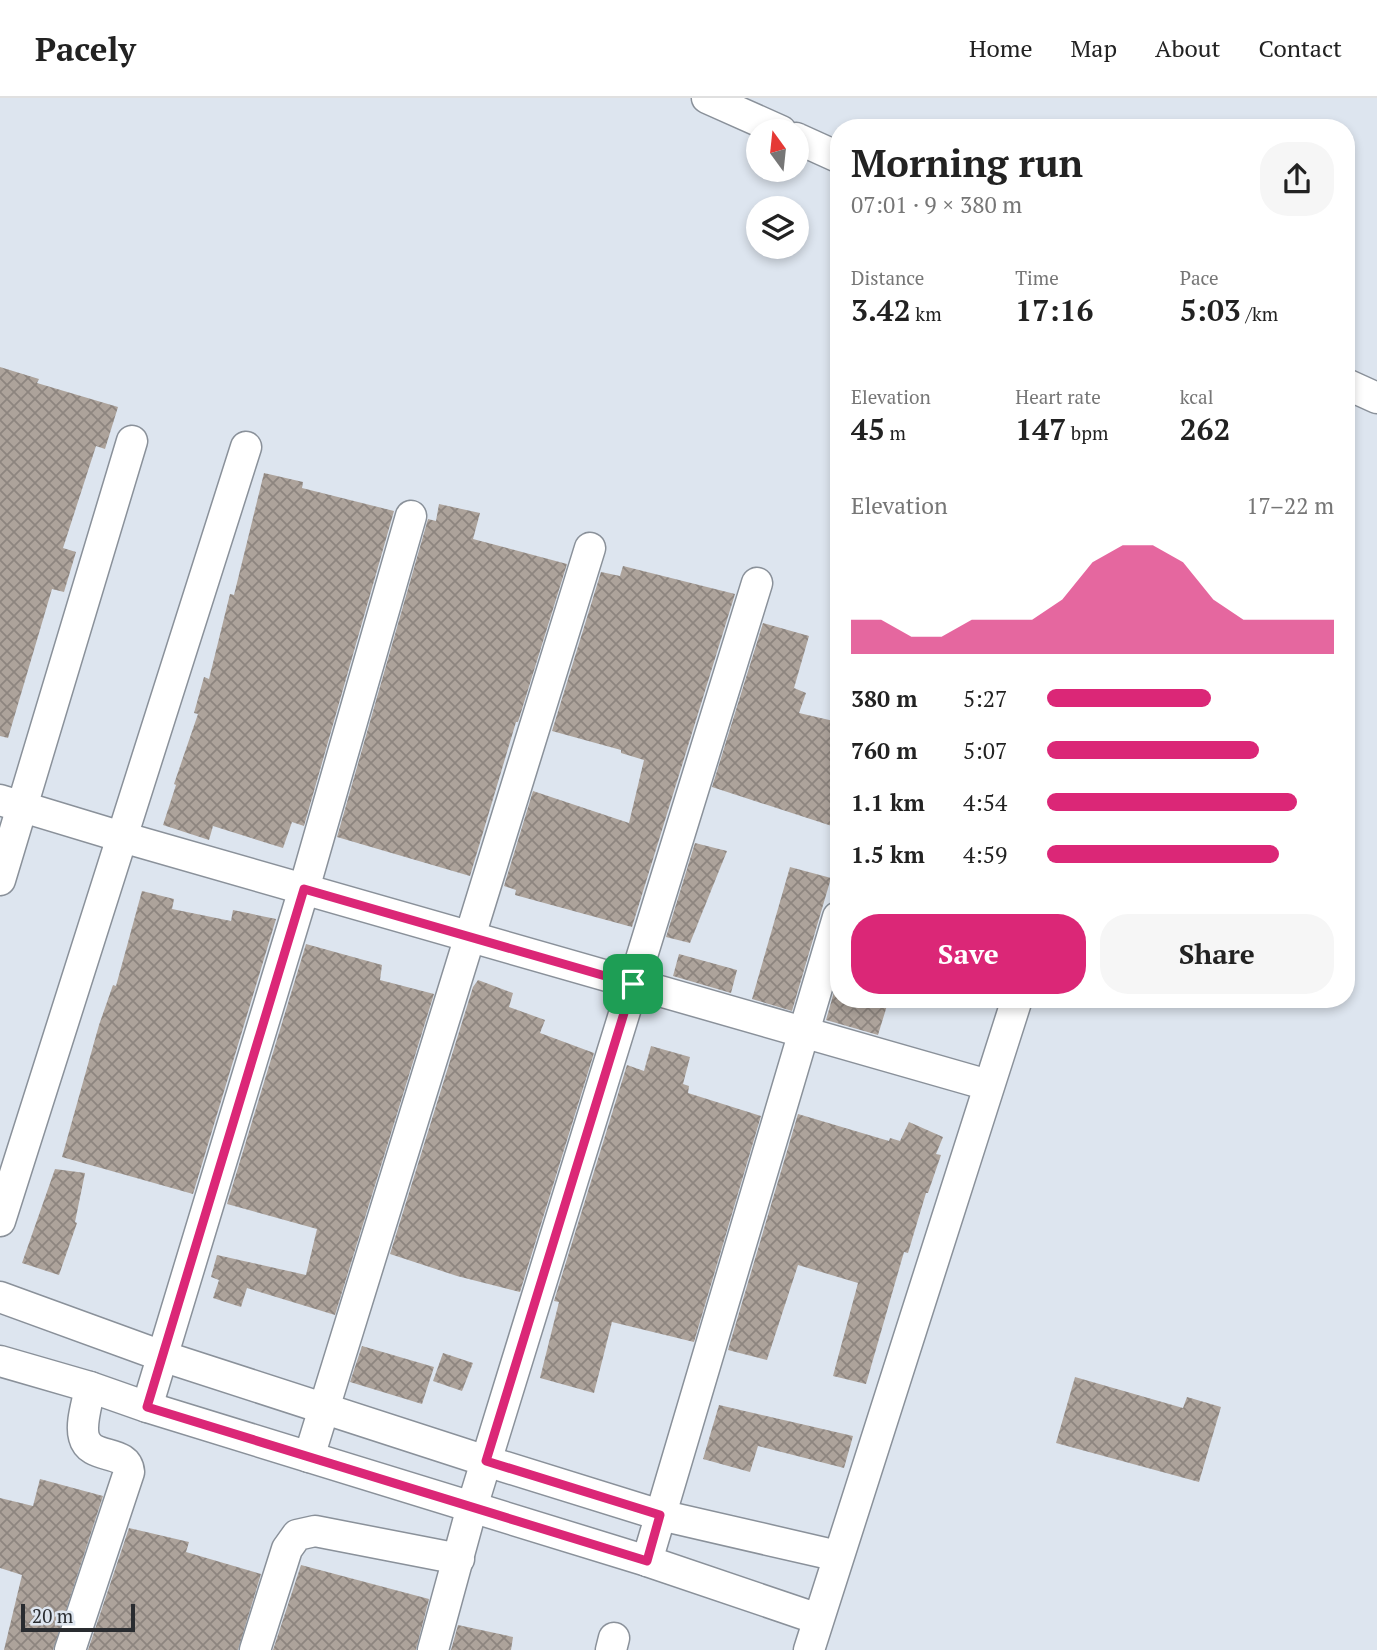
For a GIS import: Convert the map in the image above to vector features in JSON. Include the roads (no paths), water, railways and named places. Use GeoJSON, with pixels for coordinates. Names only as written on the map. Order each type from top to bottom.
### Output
{"type":"FeatureCollection","features":[{"type":"Feature","properties":{"kind":"street"},"geometry":{"type":"LineString","coordinates":[[707,98],[754,119]]}},
{"type":"Feature","properties":{"kind":"street"},"geometry":{"type":"LineString","coordinates":[[809,144],[830,153]]}},
{"type":"Feature","properties":{"kind":"street"},"geometry":{"type":"LineString","coordinates":[[1355,388],[1377,398]]}},
{"type":"Feature","properties":{"kind":"street"},"geometry":{"type":"LineString","coordinates":[[0,880],[11,803],[132,441]]}},
{"type":"Feature","properties":{"kind":"street"},"geometry":{"type":"LineString","coordinates":[[0,1221],[246,447]]}},
{"type":"Feature","properties":{"kind":"street"},"geometry":{"type":"LineString","coordinates":[[147,1407],[304,889],[411,516]]}},
{"type":"Feature","properties":{"kind":"street"},"geometry":{"type":"LineString","coordinates":[[309,1457],[590,548]]}},
{"type":"Feature","properties":{"kind":"street"},"geometry":{"type":"LineString","coordinates":[[433,1650],[472,1507],[757,583]]}},
{"type":"Feature","properties":{"kind":"street"},"geometry":{"type":"LineString","coordinates":[[11,803],[988,1085]]}},
{"type":"Feature","properties":{"kind":"street"},"geometry":{"type":"LineString","coordinates":[[647,1561],[830,944]]}},
{"type":"Feature","properties":{"kind":"street"},"geometry":{"type":"LineString","coordinates":[[809,1650],[1014,1008]]}},
{"type":"Feature","properties":{"kind":"street"},"geometry":{"type":"LineString","coordinates":[[0,1297],[162,1356],[323,1410],[660,1515],[838,1556]]}},
{"type":"Feature","properties":{"kind":"street"},"geometry":{"type":"LineString","coordinates":[[0,1362],[90,1387],[647,1561],[818,1619]]}},
{"type":"Feature","properties":{"kind":"street"},"geometry":{"type":"LineString","coordinates":[[70,1650],[129,1472],[124,1460],[90,1449],[85,1440],[83,1430],[90,1387]]}},
{"type":"Feature","properties":{"kind":"street"},"geometry":{"type":"LineString","coordinates":[[255,1650],[287,1549],[297,1535],[315,1531],[459,1559]]}}]}
